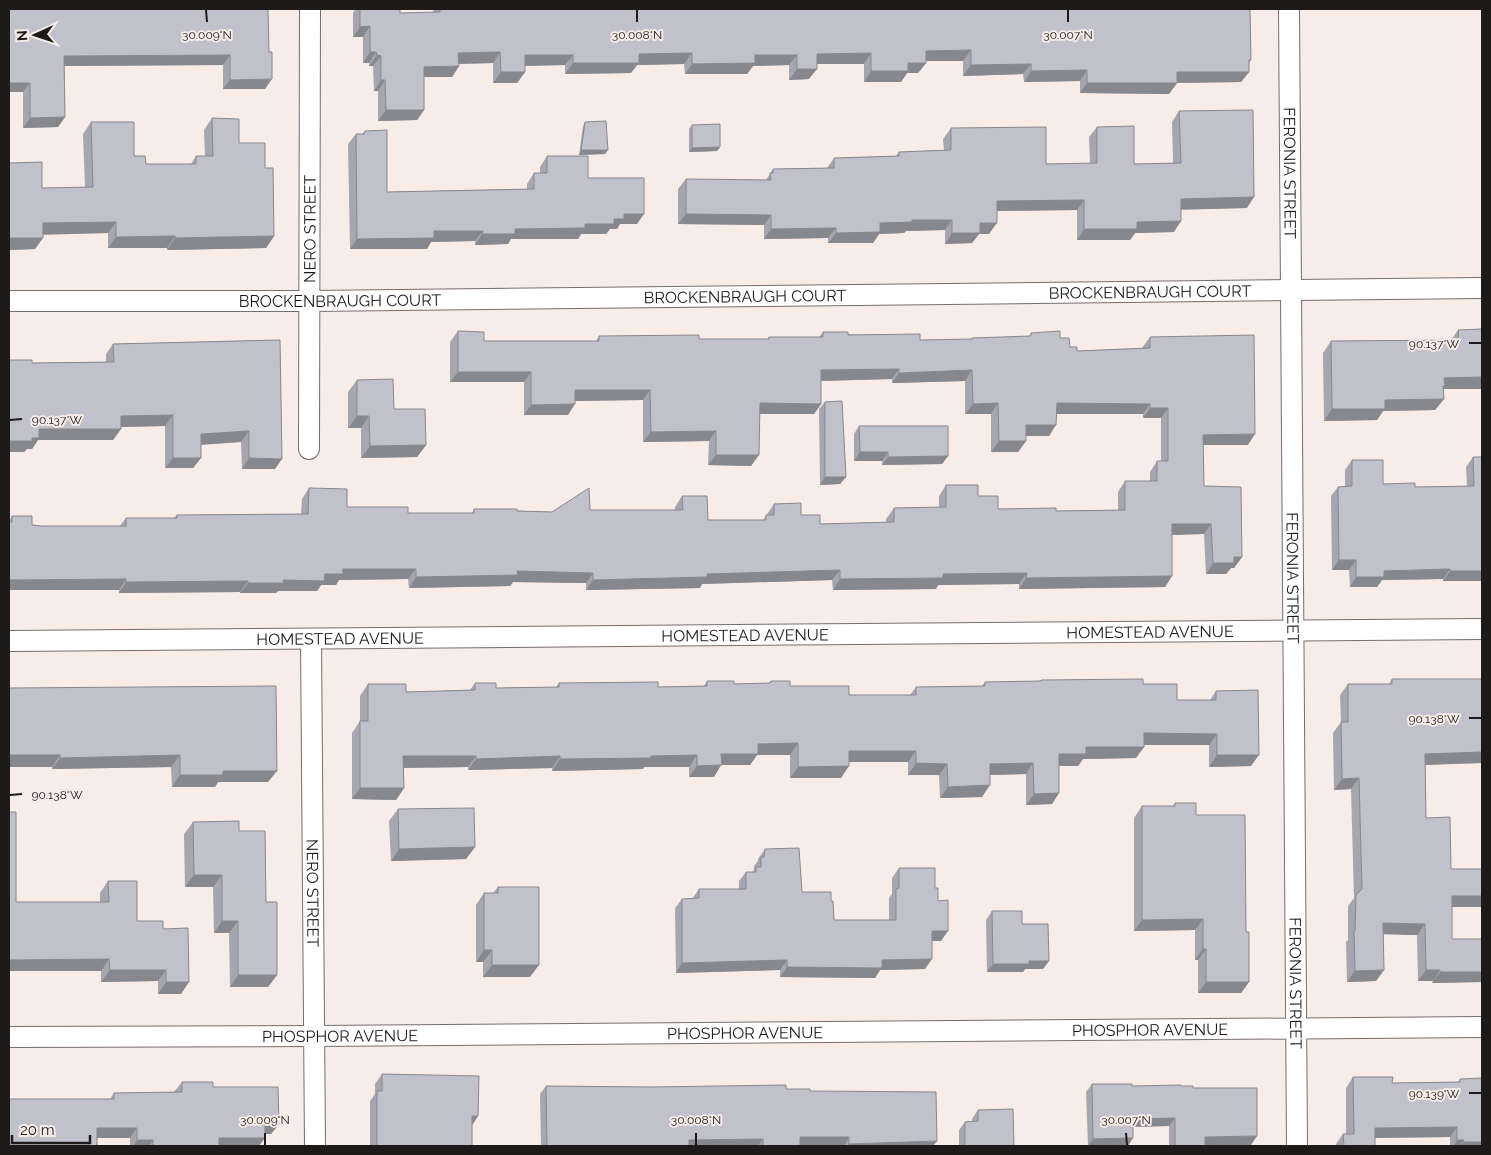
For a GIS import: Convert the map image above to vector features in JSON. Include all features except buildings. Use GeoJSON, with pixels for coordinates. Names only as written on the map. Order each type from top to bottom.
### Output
{"type":"FeatureCollection","features":[{"type":"Feature","properties":{"kind":"street","name":"NERO STREET"},"geometry":{"type":"LineString","coordinates":[[309,449],[310,9]]}},
{"type":"Feature","properties":{"kind":"street","name":"FERONIA STREET"},"geometry":{"type":"LineString","coordinates":[[1289,9],[1297,1146]]}},
{"type":"Feature","properties":{"kind":"street","name":"BROCKENBRAUGH COURT"},"geometry":{"type":"LineString","coordinates":[[9,301],[310,301],[1482,288]]}},
{"type":"Feature","properties":{"kind":"street","name":"HOMESTEAD AVENUE"},"geometry":{"type":"LineString","coordinates":[[9,641],[1482,629]]}},
{"type":"Feature","properties":{"kind":"street","name":"NERO STREET"},"geometry":{"type":"LineString","coordinates":[[311,639],[315,1146]]}},
{"type":"Feature","properties":{"kind":"street","name":"PHOSPHOR AVENUE"},"geometry":{"type":"LineString","coordinates":[[9,1037],[1482,1027]]}}]}
